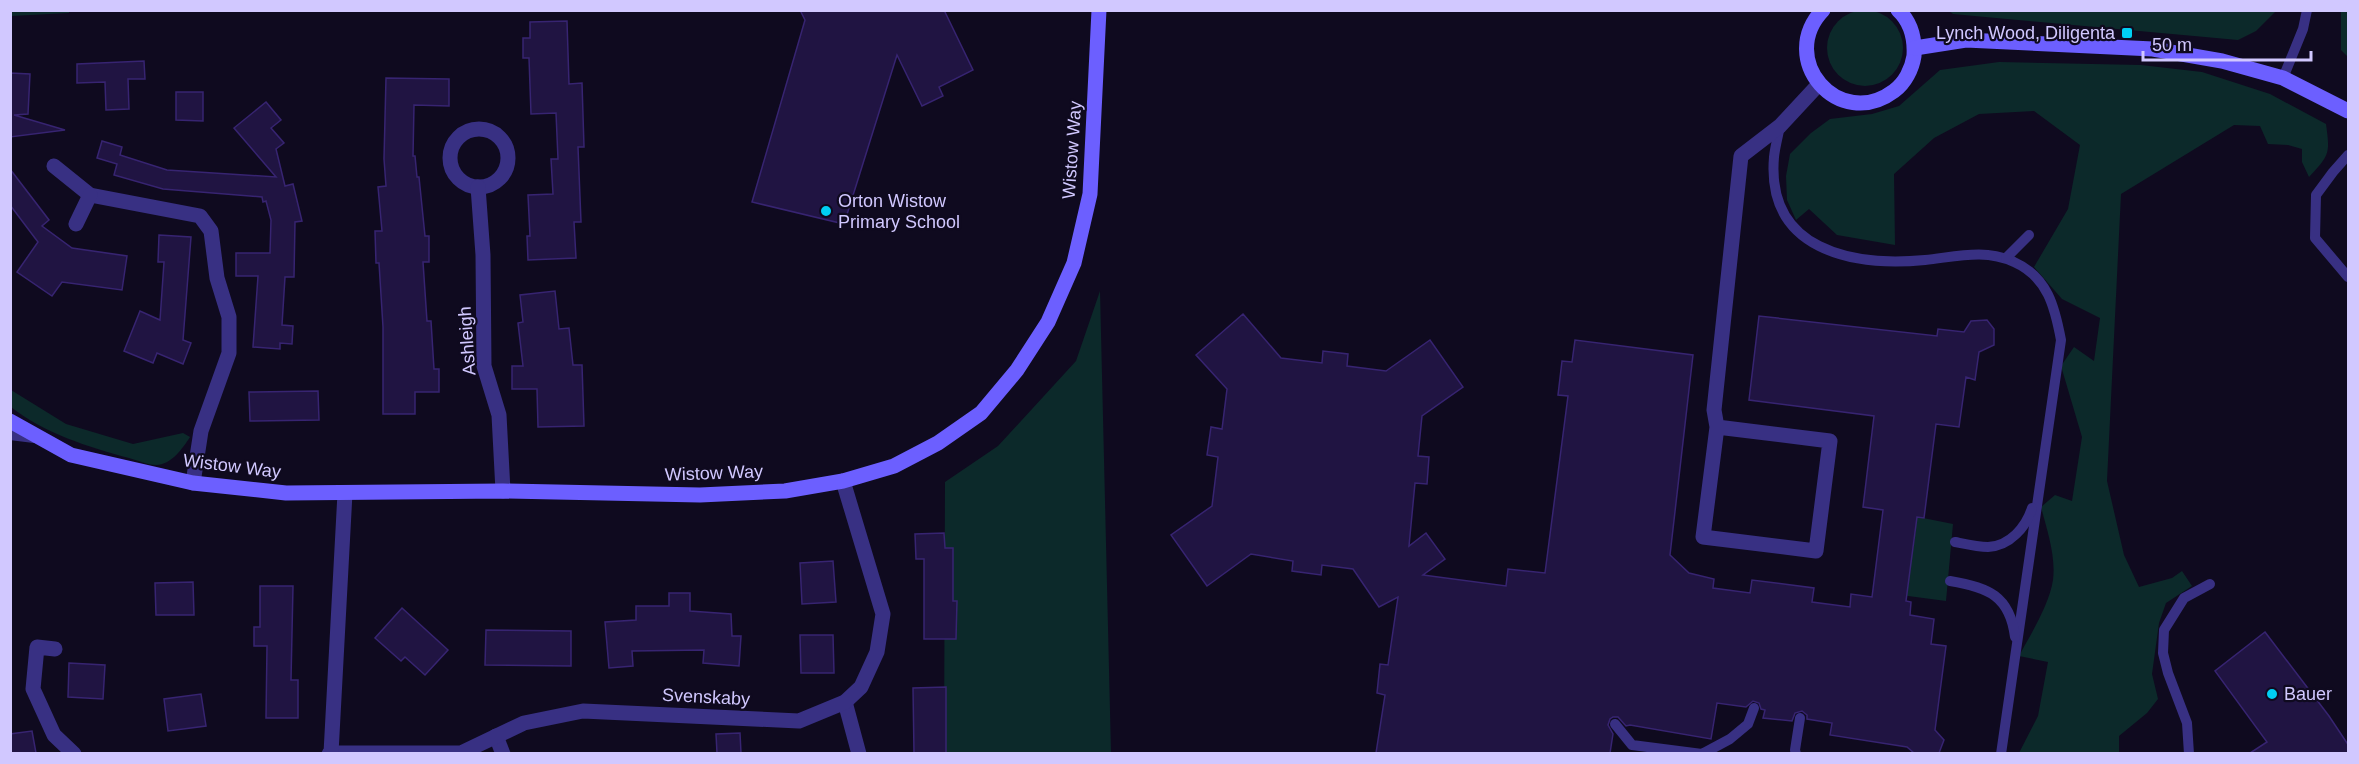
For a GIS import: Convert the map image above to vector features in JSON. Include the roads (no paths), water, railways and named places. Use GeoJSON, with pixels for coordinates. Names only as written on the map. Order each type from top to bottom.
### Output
{"type":"FeatureCollection","features":[{"type":"Feature","properties":{"kind":"street","name":"Wistow Way"},"geometry":{"type":"LineString","coordinates":[[10,421],[71,454],[193,483],[286,493],[503,491],[700,495],[785,490],[843,481],[894,466],[938,443],[981,413],[1017,370],[1048,322],[1074,263],[1090,194],[1100,10]]}},
{"type":"Feature","properties":{"kind":"street"},"geometry":{"type":"LineString","coordinates":[[1823,10],[1808,35],[1808,61],[1819,84],[1830,94],[1843,101],[1858,104],[1880,100],[1898,89],[1913,63],[1915,48],[1908,24],[1898,10]]}},
{"type":"Feature","properties":{"kind":"street"},"geometry":{"type":"LineString","coordinates":[[1915,48],[1966,40],[2153,49],[2222,61],[2283,78],[2349,111]]}},
{"type":"Feature","properties":{"kind":"street"},"geometry":{"type":"LineString","coordinates":[[1717,427],[1830,441],[1816,551],[1703,537],[1717,427],[1714,410],[1741,156],[1780,126],[1819,84]]}},
{"type":"Feature","properties":{"kind":"street"},"geometry":{"type":"LineString","coordinates":[[54,166],[90,195],[200,216],[211,231],[218,278],[229,317],[229,353],[201,431],[193,483]]}},
{"type":"Feature","properties":{"kind":"street","name":"Ashleigh"},"geometry":{"type":"LineString","coordinates":[[478,187],[483,255],[484,366],[498,415],[503,491]]}},
{"type":"Feature","properties":{"kind":"street"},"geometry":{"type":"LineString","coordinates":[[76,224],[90,195]]}},
{"type":"Feature","properties":{"kind":"street","name":"Svenskaby"},"geometry":{"type":"LineString","coordinates":[[345,493],[330,753],[461,753],[524,723],[583,711],[799,721],[845,702],[861,687],[877,652],[883,615],[843,481]]}},
{"type":"Feature","properties":{"kind":"street"},"geometry":{"type":"LineString","coordinates":[[55,649],[38,647],[33,689],[54,735],[74,753]]}},
{"type":"Feature","properties":{"kind":"street"},"geometry":{"type":"LineString","coordinates":[[845,702],[859,753]]}},
{"type":"Feature","properties":{"kind":"street"},"geometry":{"type":"LineString","coordinates":[[496,736],[503,753]]}},
{"type":"Feature","properties":{"kind":"lane"},"geometry":{"type":"LineString","coordinates":[[2283,78],[2303,29],[2307,10]]}},
{"type":"Feature","properties":{"kind":"lane"},"geometry":{"type":"LineString","coordinates":[[1780,126],[1774,157],[1775,186],[1783,209],[1794,228],[1807,239],[1824,249],[1848,257],[1877,261],[1992,254],[2016,262],[2040,281],[2055,306],[2061,340],[2001,753]]}},
{"type":"Feature","properties":{"kind":"lane"},"geometry":{"type":"LineString","coordinates":[[2349,155],[2332,172],[2316,195],[2315,238],[2349,278]]}},
{"type":"Feature","properties":{"kind":"lane"},"geometry":{"type":"LineString","coordinates":[[2006,258],[2029,236]]}},
{"type":"Feature","properties":{"kind":"lane"},"geometry":{"type":"LineString","coordinates":[[10,435],[43,439]]}},
{"type":"Feature","properties":{"kind":"lane"},"geometry":{"type":"LineString","coordinates":[[1955,542],[1990,547],[2014,538],[2029,518],[2040,485]]}},
{"type":"Feature","properties":{"kind":"lane"},"geometry":{"type":"LineString","coordinates":[[1950,581],[1972,585],[1992,593],[2006,606],[2013,628],[2016,652]]}},
{"type":"Feature","properties":{"kind":"lane"},"geometry":{"type":"LineString","coordinates":[[2189,753],[2187,723],[2163,653],[2164,630],[2184,598],[2210,584]]}},
{"type":"Feature","properties":{"kind":"lane"},"geometry":{"type":"LineString","coordinates":[[1615,724],[1632,746],[1702,753],[1730,739],[1748,724],[1754,708]]}},
{"type":"Feature","properties":{"kind":"lane"},"geometry":{"type":"LineString","coordinates":[[1796,753],[1800,718]]}},
{"type":"Feature","properties":{"kind":"place","name":"Lynch Wood, Diligenta"},"geometry":{"type":"Point","coordinates":[2127,33]}},
{"type":"Feature","properties":{"kind":"place","name":"Orton Wistow Primary School"},"geometry":{"type":"Point","coordinates":[826,211]}},
{"type":"Feature","properties":{"kind":"place","name":"Bauer"},"geometry":{"type":"Point","coordinates":[2272,694]}}]}
